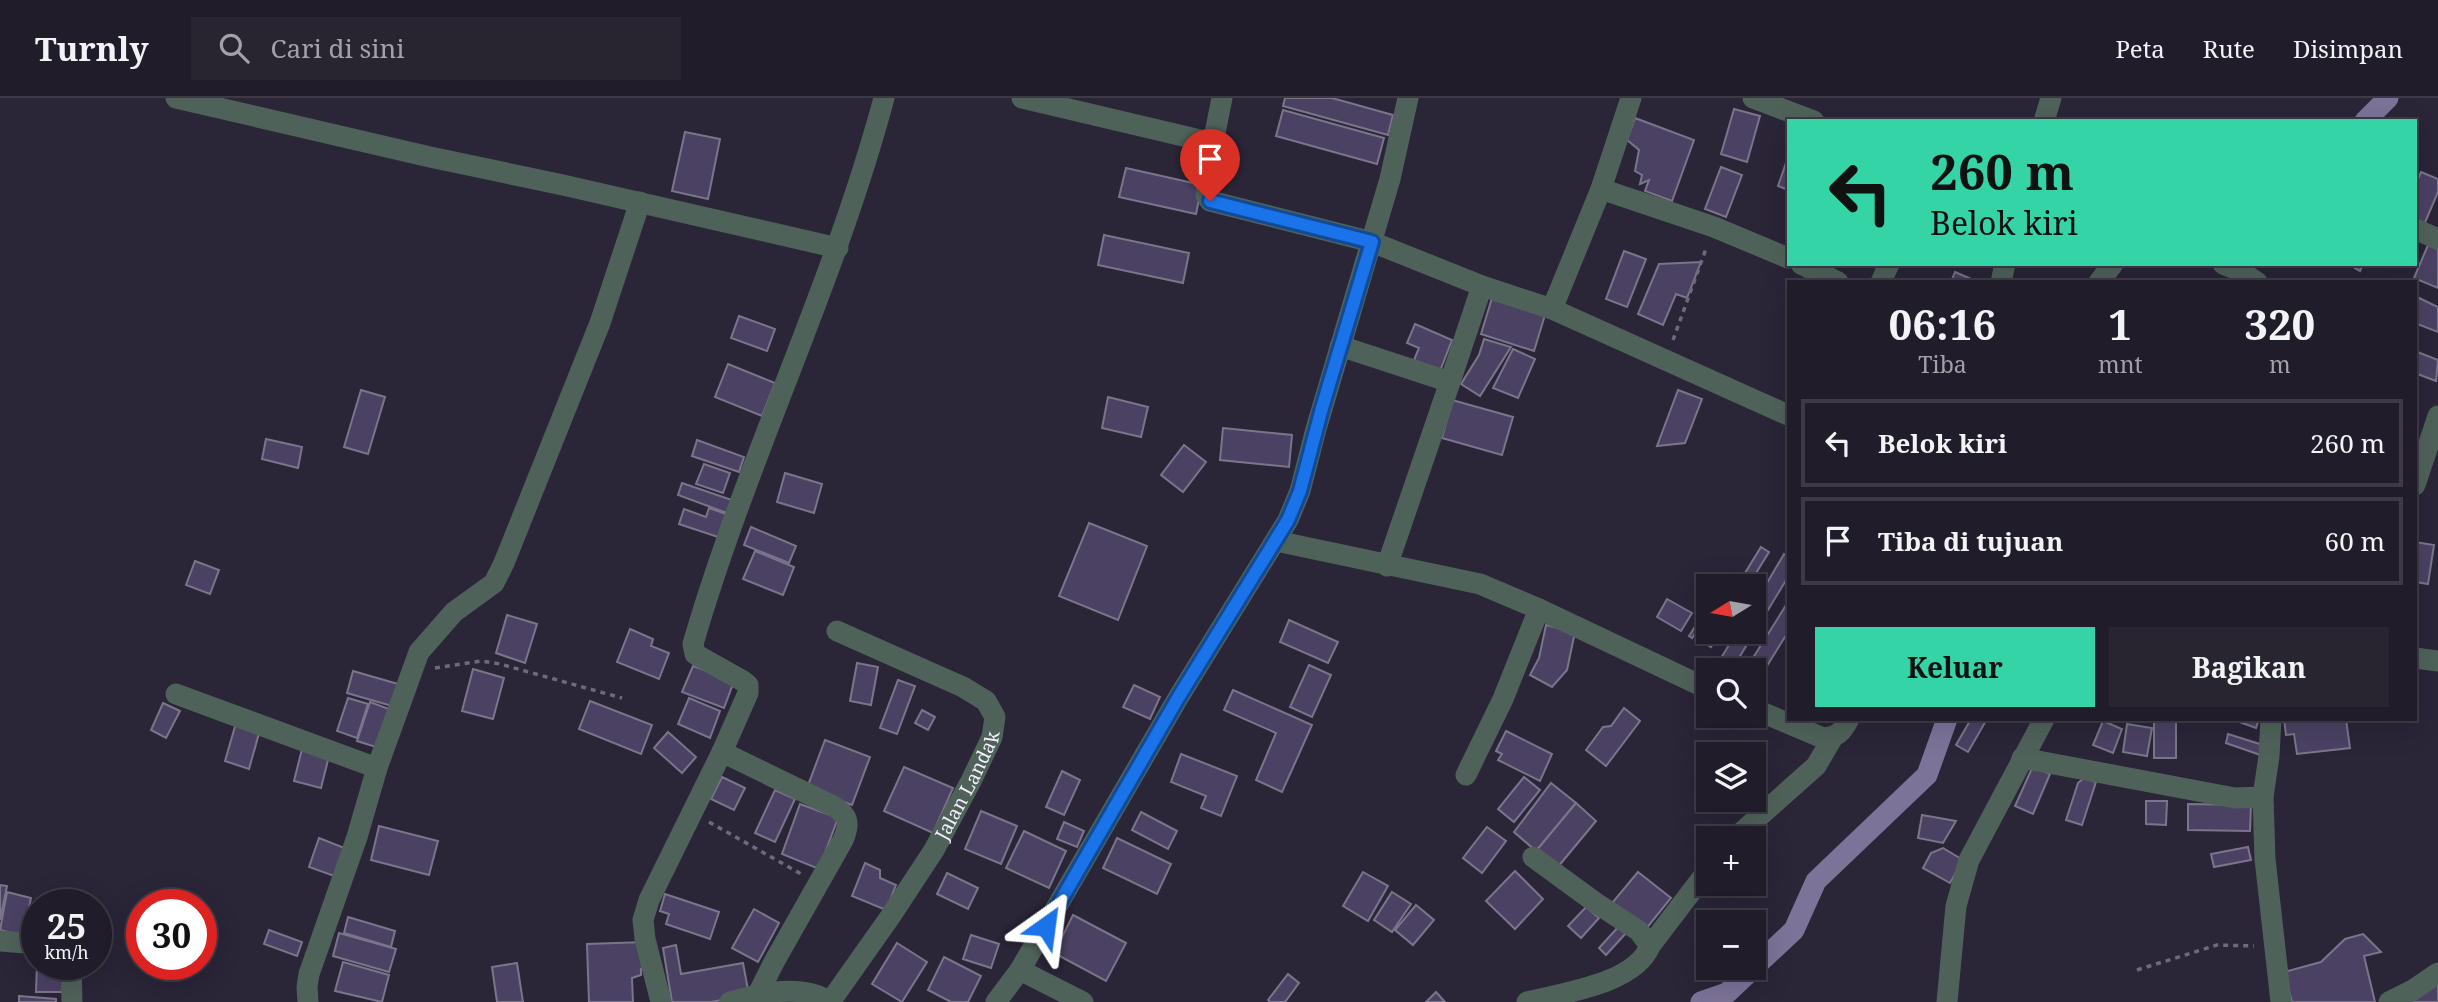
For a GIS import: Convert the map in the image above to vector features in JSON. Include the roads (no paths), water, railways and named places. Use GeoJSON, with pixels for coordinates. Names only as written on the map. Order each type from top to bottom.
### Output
{"type":"FeatureCollection","features":[{"type":"Feature","properties":{"kind":"street"},"geometry":{"type":"LineString","coordinates":[[176,98],[838,248]]}},
{"type":"Feature","properties":{"kind":"street"},"geometry":{"type":"LineString","coordinates":[[661,1002],[645,939],[643,920],[649,900],[748,693],[748,685],[695,654],[693,644],[744,492],[838,248],[884,98]]}},
{"type":"Feature","properties":{"kind":"street"},"geometry":{"type":"LineString","coordinates":[[1022,98],[1213,143]]}},
{"type":"Feature","properties":{"kind":"street"},"geometry":{"type":"LineString","coordinates":[[1223,98],[1206,195],[1210,201],[1372,242],[1482,286],[1552,309],[1787,415]]}},
{"type":"Feature","properties":{"kind":"street"},"geometry":{"type":"LineString","coordinates":[[996,1002],[1020,970],[1178,698],[1276,541],[1300,491],[1390,179],[1408,98]]}},
{"type":"Feature","properties":{"kind":"street"},"geometry":{"type":"LineString","coordinates":[[1552,309],[1601,189],[1631,98]]}},
{"type":"Feature","properties":{"kind":"street"},"geometry":{"type":"LineString","coordinates":[[1753,98],[1809,119]]}},
{"type":"Feature","properties":{"kind":"street"},"geometry":{"type":"LineString","coordinates":[[2045,119],[2051,98]]}},
{"type":"Feature","properties":{"kind":"street"},"geometry":{"type":"LineString","coordinates":[[1601,189],[1714,227],[1787,258]]}},
{"type":"Feature","properties":{"kind":"street"},"geometry":{"type":"LineString","coordinates":[[308,1002],[309,974],[412,668],[419,652],[430,638],[454,612],[494,583],[504,563],[600,323],[640,202]]}},
{"type":"Feature","properties":{"kind":"street"},"geometry":{"type":"LineString","coordinates":[[2417,230],[2438,239]]}},
{"type":"Feature","properties":{"kind":"street"},"geometry":{"type":"LineString","coordinates":[[1805,266],[1834,280]]}},
{"type":"Feature","properties":{"kind":"street"},"geometry":{"type":"LineString","coordinates":[[2101,280],[2111,266]]}},
{"type":"Feature","properties":{"kind":"street"},"geometry":{"type":"LineString","coordinates":[[2227,266],[2253,280]]}},
{"type":"Feature","properties":{"kind":"street"},"geometry":{"type":"LineString","coordinates":[[1387,566],[1482,286]]}},
{"type":"Feature","properties":{"kind":"street"},"geometry":{"type":"LineString","coordinates":[[1340,346],[1450,382]]}},
{"type":"Feature","properties":{"kind":"street"},"geometry":{"type":"LineString","coordinates":[[2417,479],[2438,416]]}},
{"type":"Feature","properties":{"kind":"street"},"geometry":{"type":"LineString","coordinates":[[1276,541],[1480,584],[1696,683]]}},
{"type":"Feature","properties":{"kind":"street"},"geometry":{"type":"LineString","coordinates":[[1466,775],[1503,699],[1539,609]]}},
{"type":"Feature","properties":{"kind":"street","name":"Jalan Landak"},"geometry":{"type":"LineString","coordinates":[[830,1002],[934,850],[987,748],[995,717],[986,701],[963,687],[837,631]]}},
{"type":"Feature","properties":{"kind":"street"},"geometry":{"type":"LineString","coordinates":[[2417,658],[2438,661]]}},
{"type":"Feature","properties":{"kind":"street"},"geometry":{"type":"LineString","coordinates":[[176,694],[377,768]]}},
{"type":"Feature","properties":{"kind":"street"},"geometry":{"type":"LineString","coordinates":[[1766,714],[1823,738],[1841,733],[1848,721]]}},
{"type":"Feature","properties":{"kind":"street"},"geometry":{"type":"LineString","coordinates":[[1947,1002],[1956,906],[1969,860],[2043,721]]}},
{"type":"Feature","properties":{"kind":"street"},"geometry":{"type":"LineString","coordinates":[[2271,721],[2263,797],[2265,859],[2281,1002]]}},
{"type":"Feature","properties":{"kind":"street"},"geometry":{"type":"LineString","coordinates":[[1748,826],[1816,766],[1833,737]]}},
{"type":"Feature","properties":{"kind":"street"},"geometry":{"type":"LineString","coordinates":[[722,752],[842,811],[848,819],[848,828],[758,994]]}},
{"type":"Feature","properties":{"kind":"street"},"geometry":{"type":"LineString","coordinates":[[2022,758],[2235,798],[2263,797]]}},
{"type":"Feature","properties":{"kind":"street"},"geometry":{"type":"LineString","coordinates":[[1533,857],[1639,931],[1650,946]]}},
{"type":"Feature","properties":{"kind":"street"},"geometry":{"type":"LineString","coordinates":[[1527,1002],[1603,982],[1630,969],[1647,953],[1696,886]]}},
{"type":"Feature","properties":{"kind":"street"},"geometry":{"type":"LineString","coordinates":[[0,941],[21,943]]}},
{"type":"Feature","properties":{"kind":"street"},"geometry":{"type":"LineString","coordinates":[[1020,970],[1083,1002]]}},
{"type":"Feature","properties":{"kind":"street"},"geometry":{"type":"LineString","coordinates":[[2389,1002],[2438,973]]}},
{"type":"Feature","properties":{"kind":"street"},"geometry":{"type":"LineString","coordinates":[[71,980],[72,1002]]}},
{"type":"Feature","properties":{"kind":"street"},"geometry":{"type":"LineString","coordinates":[[730,1002],[758,994],[805,992],[830,1002]]}},
{"type":"Feature","properties":{"kind":"waterway"},"geometry":{"type":"LineString","coordinates":[[2367,119],[2388,98]]}},
{"type":"Feature","properties":{"kind":"waterway"},"geometry":{"type":"LineString","coordinates":[[1701,1002],[1727,993],[1794,930],[1816,881],[1927,775],[1946,721]]}}]}
